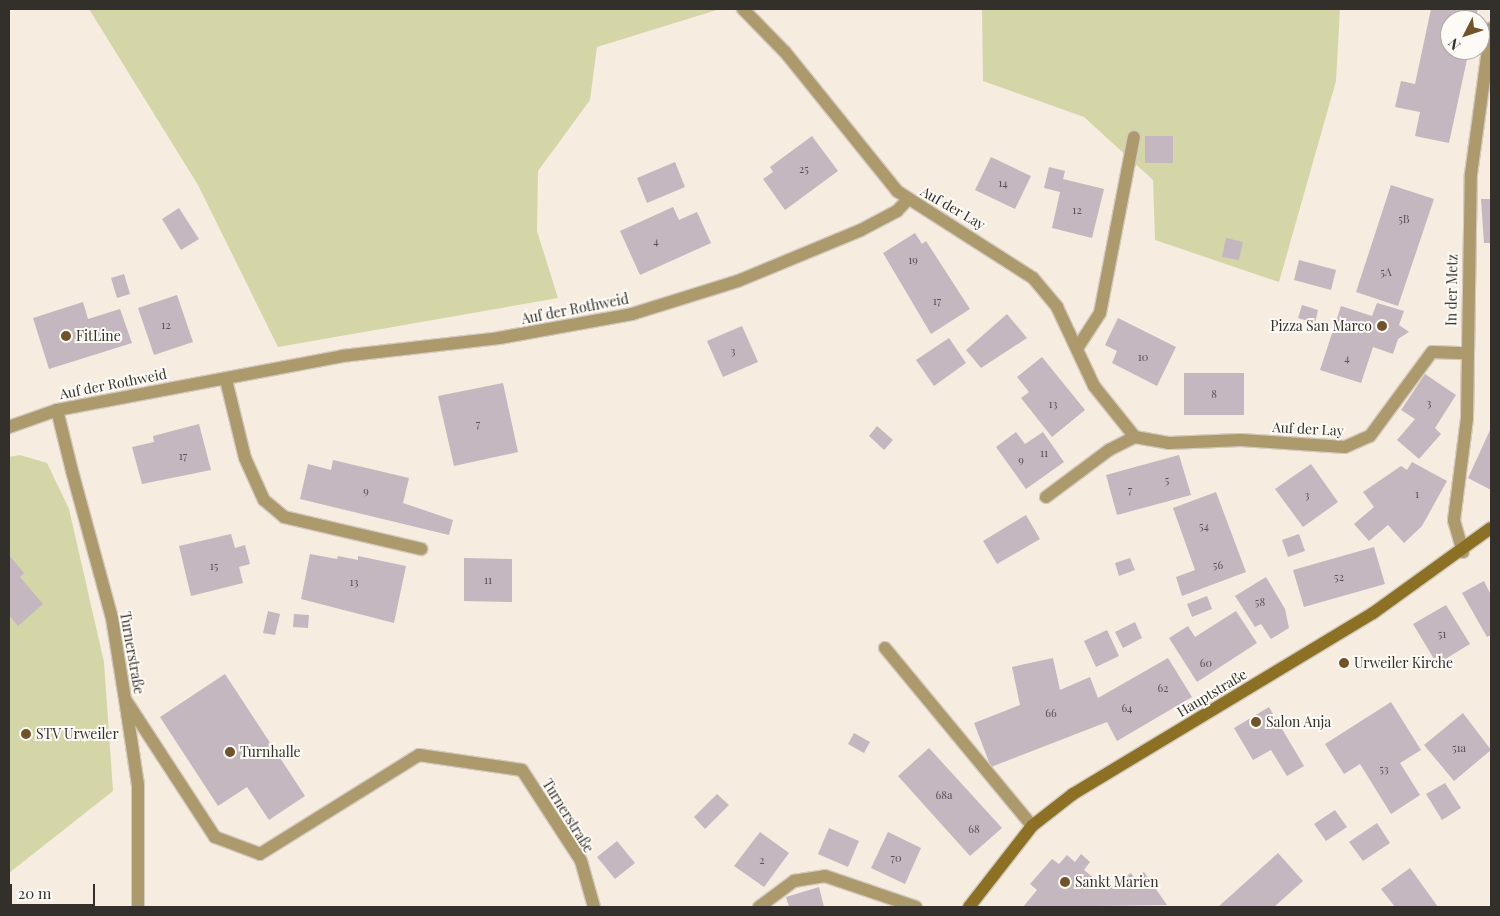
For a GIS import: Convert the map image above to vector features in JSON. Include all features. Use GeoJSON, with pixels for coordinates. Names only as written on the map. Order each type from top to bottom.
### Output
{"type":"FeatureCollection","features":[{"type":"Feature","properties":{"kind":"main road","name":"Hauptstraße"},"geometry":{"type":"LineString","coordinates":[[970,907],[1032,826],[1073,794],[1374,613],[1463,552],[1491,528]]}},
{"type":"Feature","properties":{"kind":"street","name":"Auf der Lay"},"geometry":{"type":"LineString","coordinates":[[743,9],[908,199],[1034,278],[1057,307],[1078,347],[1094,386],[1135,437],[1169,443],[1241,440],[1345,447],[1370,436],[1432,352],[1465,353]]}},
{"type":"Feature","properties":{"kind":"street","name":"In der Metz"},"geometry":{"type":"LineString","coordinates":[[1463,552],[1454,520],[1467,418],[1465,353],[1471,174],[1491,28]]}},
{"type":"Feature","properties":{"kind":"street"},"geometry":{"type":"LineString","coordinates":[[1078,347],[1100,313],[1134,137]]}},
{"type":"Feature","properties":{"kind":"street","name":"Auf der Rothweid"},"geometry":{"type":"LineString","coordinates":[[9,427],[57,410],[226,380],[342,356],[500,338],[632,314],[738,281],[861,230],[897,212],[908,199]]}},
{"type":"Feature","properties":{"kind":"street"},"geometry":{"type":"LineString","coordinates":[[226,380],[245,458],[264,500],[284,517],[421,549]]}},
{"type":"Feature","properties":{"kind":"street","name":"Turnerstraße"},"geometry":{"type":"LineString","coordinates":[[57,410],[112,618],[138,785],[138,907]]}},
{"type":"Feature","properties":{"kind":"street"},"geometry":{"type":"LineString","coordinates":[[1046,497],[1110,450],[1135,437]]}},
{"type":"Feature","properties":{"kind":"street"},"geometry":{"type":"LineString","coordinates":[[885,648],[1032,826]]}},
{"type":"Feature","properties":{"kind":"street","name":"Turnerstraße"},"geometry":{"type":"LineString","coordinates":[[125,699],[215,837],[260,854],[419,755],[522,770],[581,862],[594,907]]}},
{"type":"Feature","properties":{"kind":"street"},"geometry":{"type":"LineString","coordinates":[[758,907],[794,881],[825,876],[916,907]]}},
{"type":"Feature","properties":{"kind":"green space"},"geometry":{"type":"Polygon","coordinates":[[[89,9],[720,9],[597,47],[590,100],[538,171],[537,231],[558,298],[278,347],[198,185],[89,9]]]}},
{"type":"Feature","properties":{"kind":"green space"},"geometry":{"type":"Polygon","coordinates":[[[982,9],[1340,9],[1336,81],[1279,282],[1155,240],[1153,180],[1084,117],[983,81],[982,9]]]}},
{"type":"Feature","properties":{"kind":"green space"},"geometry":{"type":"Polygon","coordinates":[[[20,455],[47,463],[69,509],[104,662],[113,791],[9,873],[9,457],[20,455]]]}},
{"type":"Feature","properties":{"kind":"building"},"geometry":{"type":"Polygon","coordinates":[[[1431,9],[1478,9],[1440,10],[1440,60],[1467,60],[1449,143],[1415,136],[1420,112],[1395,107],[1401,81],[1415,84],[1431,9]]]}},
{"type":"Feature","properties":{"kind":"building"},"geometry":{"type":"Polygon","coordinates":[[[812,136],[838,171],[785,210],[763,179],[773,172],[770,167],[812,136]]]}},
{"type":"Feature","properties":{"kind":"building"},"geometry":{"type":"Polygon","coordinates":[[[1145,136],[1173,136],[1173,163],[1145,163],[1145,136]]]}},
{"type":"Feature","properties":{"kind":"building"},"geometry":{"type":"Polygon","coordinates":[[[991,157],[1031,176],[1015,209],[975,190],[991,157]]]}},
{"type":"Feature","properties":{"kind":"building"},"geometry":{"type":"Polygon","coordinates":[[[675,162],[685,187],[647,203],[637,178],[675,162]]]}},
{"type":"Feature","properties":{"kind":"building"},"geometry":{"type":"Polygon","coordinates":[[[1049,167],[1065,171],[1063,179],[1104,189],[1092,238],[1052,228],[1060,192],[1044,188],[1049,167]]]}},
{"type":"Feature","properties":{"kind":"building"},"geometry":{"type":"Polygon","coordinates":[[[1391,185],[1434,199],[1398,306],[1356,292],[1391,185]]]}},
{"type":"Feature","properties":{"kind":"building"},"geometry":{"type":"Polygon","coordinates":[[[1481,199],[1491,199],[1491,243],[1484,243],[1481,199]]]}},
{"type":"Feature","properties":{"kind":"building"},"geometry":{"type":"Polygon","coordinates":[[[673,207],[679,220],[697,212],[711,243],[640,275],[620,231],[673,207]]]}},
{"type":"Feature","properties":{"kind":"building"},"geometry":{"type":"Polygon","coordinates":[[[179,208],[199,239],[181,250],[162,219],[179,208]]]}},
{"type":"Feature","properties":{"kind":"building"},"geometry":{"type":"Polygon","coordinates":[[[915,233],[922,244],[926,241],[970,309],[931,334],[883,253],[915,233]]]}},
{"type":"Feature","properties":{"kind":"building"},"geometry":{"type":"Polygon","coordinates":[[[1226,238],[1243,242],[1239,260],[1222,257],[1226,238]]]}},
{"type":"Feature","properties":{"kind":"building"},"geometry":{"type":"Polygon","coordinates":[[[1299,260],[1336,270],[1331,290],[1294,280],[1299,260]]]}},
{"type":"Feature","properties":{"kind":"building"},"geometry":{"type":"Polygon","coordinates":[[[124,274],[130,294],[117,298],[111,278],[124,274]]]}},
{"type":"Feature","properties":{"kind":"building"},"geometry":{"type":"Polygon","coordinates":[[[177,295],[193,342],[154,355],[138,308],[177,295]]]}},
{"type":"Feature","properties":{"kind":"building","name":"FitLine"},"geometry":{"type":"Polygon","coordinates":[[[83,302],[88,319],[120,309],[132,343],[49,369],[33,318],[83,302]]]}},
{"type":"Feature","properties":{"kind":"building"},"geometry":{"type":"Polygon","coordinates":[[[1377,303],[1404,311],[1399,325],[1409,332],[1398,339],[1393,354],[1373,347],[1361,383],[1320,370],[1341,306],[1372,316],[1377,303]]]}},
{"type":"Feature","properties":{"kind":"building"},"geometry":{"type":"Polygon","coordinates":[[[1302,305],[1318,310],[1315,323],[1298,318],[1302,305]]]}},
{"type":"Feature","properties":{"kind":"building"},"geometry":{"type":"Polygon","coordinates":[[[1007,314],[1027,338],[981,368],[966,350],[1007,314]]]}},
{"type":"Feature","properties":{"kind":"building"},"geometry":{"type":"Polygon","coordinates":[[[1118,318],[1176,347],[1157,386],[1112,363],[1117,351],[1105,345],[1118,318]]]}},
{"type":"Feature","properties":{"kind":"building"},"geometry":{"type":"Polygon","coordinates":[[[742,326],[758,362],[723,377],[707,341],[742,326]]]}},
{"type":"Feature","properties":{"kind":"building"},"geometry":{"type":"Polygon","coordinates":[[[949,338],[966,363],[934,386],[916,360],[949,338]]]}},
{"type":"Feature","properties":{"kind":"building"},"geometry":{"type":"Polygon","coordinates":[[[1042,357],[1085,410],[1052,437],[1021,398],[1029,392],[1017,377],[1042,357]]]}},
{"type":"Feature","properties":{"kind":"building"},"geometry":{"type":"Polygon","coordinates":[[[1184,373],[1244,373],[1244,415],[1184,415],[1184,373]]]}},
{"type":"Feature","properties":{"kind":"building"},"geometry":{"type":"Polygon","coordinates":[[[1425,374],[1456,395],[1435,428],[1441,434],[1419,459],[1397,440],[1415,419],[1401,410],[1425,374]]]}},
{"type":"Feature","properties":{"kind":"building"},"geometry":{"type":"Polygon","coordinates":[[[503,383],[518,452],[454,466],[438,396],[503,383]]]}},
{"type":"Feature","properties":{"kind":"building"},"geometry":{"type":"Polygon","coordinates":[[[199,424],[211,470],[142,484],[132,447],[154,442],[153,436],[199,424]]]}},
{"type":"Feature","properties":{"kind":"building"},"geometry":{"type":"Polygon","coordinates":[[[877,426],[893,440],[884,450],[869,436],[877,426]]]}},
{"type":"Feature","properties":{"kind":"building"},"geometry":{"type":"Polygon","coordinates":[[[1491,428],[1491,490],[1468,478],[1491,428]]]}},
{"type":"Feature","properties":{"kind":"building"},"geometry":{"type":"Polygon","coordinates":[[[1016,432],[1025,444],[1043,432],[1064,462],[1026,489],[996,447],[1016,432]]]}},
{"type":"Feature","properties":{"kind":"building"},"geometry":{"type":"Polygon","coordinates":[[[1179,455],[1191,495],[1117,515],[1106,475],[1179,455]]]}},
{"type":"Feature","properties":{"kind":"building"},"geometry":{"type":"Polygon","coordinates":[[[333,460],[409,478],[403,503],[453,520],[449,535],[300,499],[308,464],[331,470],[333,460]]]}},
{"type":"Feature","properties":{"kind":"building"},"geometry":{"type":"Polygon","coordinates":[[[1412,462],[1447,481],[1422,526],[1404,543],[1388,525],[1369,541],[1354,524],[1374,507],[1363,492],[1401,466],[1407,470],[1412,462]]]}},
{"type":"Feature","properties":{"kind":"building"},"geometry":{"type":"Polygon","coordinates":[[[1311,464],[1338,502],[1303,527],[1275,489],[1311,464]]]}},
{"type":"Feature","properties":{"kind":"building"},"geometry":{"type":"Polygon","coordinates":[[[1216,492],[1246,572],[1182,596],[1176,577],[1195,570],[1173,508],[1216,492]]]}},
{"type":"Feature","properties":{"kind":"building"},"geometry":{"type":"Polygon","coordinates":[[[1026,515],[1040,539],[997,564],[983,541],[1026,515]]]}},
{"type":"Feature","properties":{"kind":"building"},"geometry":{"type":"Polygon","coordinates":[[[231,534],[235,548],[245,545],[250,564],[239,567],[243,583],[191,596],[179,546],[231,534]]]}},
{"type":"Feature","properties":{"kind":"building"},"geometry":{"type":"Polygon","coordinates":[[[1299,534],[1305,551],[1288,557],[1282,540],[1299,534]]]}},
{"type":"Feature","properties":{"kind":"building"},"geometry":{"type":"Polygon","coordinates":[[[1374,547],[1385,584],[1304,607],[1293,570],[1374,547]]]}},
{"type":"Feature","properties":{"kind":"building"},"geometry":{"type":"Polygon","coordinates":[[[310,554],[337,559],[338,556],[358,560],[358,556],[406,566],[394,623],[301,599],[310,554]]]}},
{"type":"Feature","properties":{"kind":"building"},"geometry":{"type":"Polygon","coordinates":[[[9,555],[24,573],[20,577],[43,604],[18,626],[9,615],[9,555]]]}},
{"type":"Feature","properties":{"kind":"building"},"geometry":{"type":"Polygon","coordinates":[[[464,558],[512,559],[512,602],[464,601],[464,558]]]}},
{"type":"Feature","properties":{"kind":"building"},"geometry":{"type":"Polygon","coordinates":[[[1130,558],[1135,570],[1119,576],[1115,563],[1130,558]]]}},
{"type":"Feature","properties":{"kind":"building"},"geometry":{"type":"Polygon","coordinates":[[[1266,577],[1285,609],[1289,628],[1271,639],[1261,624],[1255,627],[1235,596],[1266,577]]]}},
{"type":"Feature","properties":{"kind":"building"},"geometry":{"type":"Polygon","coordinates":[[[1484,581],[1491,595],[1491,635],[1487,637],[1462,593],[1484,581]]]}},
{"type":"Feature","properties":{"kind":"building"},"geometry":{"type":"Polygon","coordinates":[[[1207,596],[1212,609],[1192,617],[1187,604],[1207,596]]]}},
{"type":"Feature","properties":{"kind":"building"},"geometry":{"type":"Polygon","coordinates":[[[1446,605],[1470,644],[1437,664],[1413,624],[1446,605]]]}},
{"type":"Feature","properties":{"kind":"building"},"geometry":{"type":"Polygon","coordinates":[[[268,611],[280,614],[275,635],[263,633],[268,611]]]}},
{"type":"Feature","properties":{"kind":"building"},"geometry":{"type":"Polygon","coordinates":[[[1236,611],[1257,643],[1197,682],[1169,638],[1188,626],[1195,637],[1236,611]]]}},
{"type":"Feature","properties":{"kind":"building"},"geometry":{"type":"Polygon","coordinates":[[[294,614],[309,615],[308,628],[293,627],[294,614]]]}},
{"type":"Feature","properties":{"kind":"building"},"geometry":{"type":"Polygon","coordinates":[[[1135,622],[1142,638],[1123,648],[1115,632],[1135,622]]]}},
{"type":"Feature","properties":{"kind":"building"},"geometry":{"type":"Polygon","coordinates":[[[1107,630],[1119,656],[1096,667],[1084,641],[1107,630]]]}},
{"type":"Feature","properties":{"kind":"building"},"geometry":{"type":"Polygon","coordinates":[[[1053,658],[1060,690],[1090,677],[1098,698],[1168,658],[1192,697],[1117,741],[1107,722],[991,767],[974,723],[1020,705],[1012,667],[1053,658]]]}},
{"type":"Feature","properties":{"kind":"building","name":"Turnhalle"},"geometry":{"type":"Polygon","coordinates":[[[225,674],[305,796],[269,820],[247,787],[218,806],[160,717],[225,674]]]}},
{"type":"Feature","properties":{"kind":"building"},"geometry":{"type":"Polygon","coordinates":[[[1391,702],[1421,750],[1400,763],[1420,795],[1391,814],[1360,764],[1344,774],[1325,744],[1391,702]]]}},
{"type":"Feature","properties":{"kind":"building"},"geometry":{"type":"Polygon","coordinates":[[[1269,707],[1304,766],[1287,776],[1271,750],[1253,760],[1234,728],[1269,707]]]}},
{"type":"Feature","properties":{"kind":"building"},"geometry":{"type":"Polygon","coordinates":[[[1463,713],[1491,750],[1454,781],[1424,745],[1463,713]]]}},
{"type":"Feature","properties":{"kind":"building"},"geometry":{"type":"Polygon","coordinates":[[[854,733],[870,742],[864,753],[848,744],[854,733]]]}},
{"type":"Feature","properties":{"kind":"building"},"geometry":{"type":"Polygon","coordinates":[[[929,748],[1002,828],[970,856],[898,776],[929,748]]]}},
{"type":"Feature","properties":{"kind":"building"},"geometry":{"type":"Polygon","coordinates":[[[1445,783],[1461,808],[1442,820],[1426,794],[1445,783]]]}},
{"type":"Feature","properties":{"kind":"building"},"geometry":{"type":"Polygon","coordinates":[[[717,794],[729,805],[705,829],[694,817],[717,794]]]}},
{"type":"Feature","properties":{"kind":"building"},"geometry":{"type":"Polygon","coordinates":[[[1335,810],[1347,827],[1326,841],[1314,824],[1335,810]]]}},
{"type":"Feature","properties":{"kind":"building"},"geometry":{"type":"Polygon","coordinates":[[[1377,823],[1390,843],[1363,861],[1349,842],[1377,823]]]}},
{"type":"Feature","properties":{"kind":"building"},"geometry":{"type":"Polygon","coordinates":[[[829,828],[859,841],[848,867],[818,854],[829,828]]]}},
{"type":"Feature","properties":{"kind":"building"},"geometry":{"type":"Polygon","coordinates":[[[760,832],[789,853],[764,887],[734,866],[760,832]]]}},
{"type":"Feature","properties":{"kind":"building"},"geometry":{"type":"Polygon","coordinates":[[[888,832],[921,848],[905,884],[871,868],[888,832]]]}},
{"type":"Feature","properties":{"kind":"building"},"geometry":{"type":"Polygon","coordinates":[[[617,841],[635,863],[615,879],[597,857],[617,841]]]}},
{"type":"Feature","properties":{"kind":"building"},"geometry":{"type":"Polygon","coordinates":[[[1278,853],[1303,881],[1274,907],[1218,907],[1278,853]]]}},
{"type":"Feature","properties":{"kind":"building","name":"Sankt Marien"},"geometry":{"type":"Polygon","coordinates":[[[1081,854],[1090,862],[1084,870],[1107,889],[1131,873],[1135,879],[1144,872],[1167,905],[1023,907],[1037,890],[1030,884],[1052,859],[1059,864],[1067,855],[1075,862],[1081,854]]]}},
{"type":"Feature","properties":{"kind":"building"},"geometry":{"type":"Polygon","coordinates":[[[1410,868],[1438,907],[1395,907],[1381,889],[1410,868]]]}},
{"type":"Feature","properties":{"kind":"building"},"geometry":{"type":"Polygon","coordinates":[[[819,887],[824,907],[789,907],[786,897],[819,887]]]}},
{"type":"Feature","properties":{"kind":"place","name":"Pizza San Marco"},"geometry":{"type":"Point","coordinates":[1382,326]}},
{"type":"Feature","properties":{"kind":"place","name":"FitLine"},"geometry":{"type":"Point","coordinates":[66,336]}},
{"type":"Feature","properties":{"kind":"place","name":"Urweiler Kirche"},"geometry":{"type":"Point","coordinates":[1344,663]}},
{"type":"Feature","properties":{"kind":"place","name":"Salon Anja"},"geometry":{"type":"Point","coordinates":[1256,722]}},
{"type":"Feature","properties":{"kind":"place","name":"STV Urweiler"},"geometry":{"type":"Point","coordinates":[26,734]}},
{"type":"Feature","properties":{"kind":"place","name":"Turnhalle"},"geometry":{"type":"Point","coordinates":[230,752]}},
{"type":"Feature","properties":{"kind":"place","name":"Sankt Marien"},"geometry":{"type":"Point","coordinates":[1065,882]}}]}
